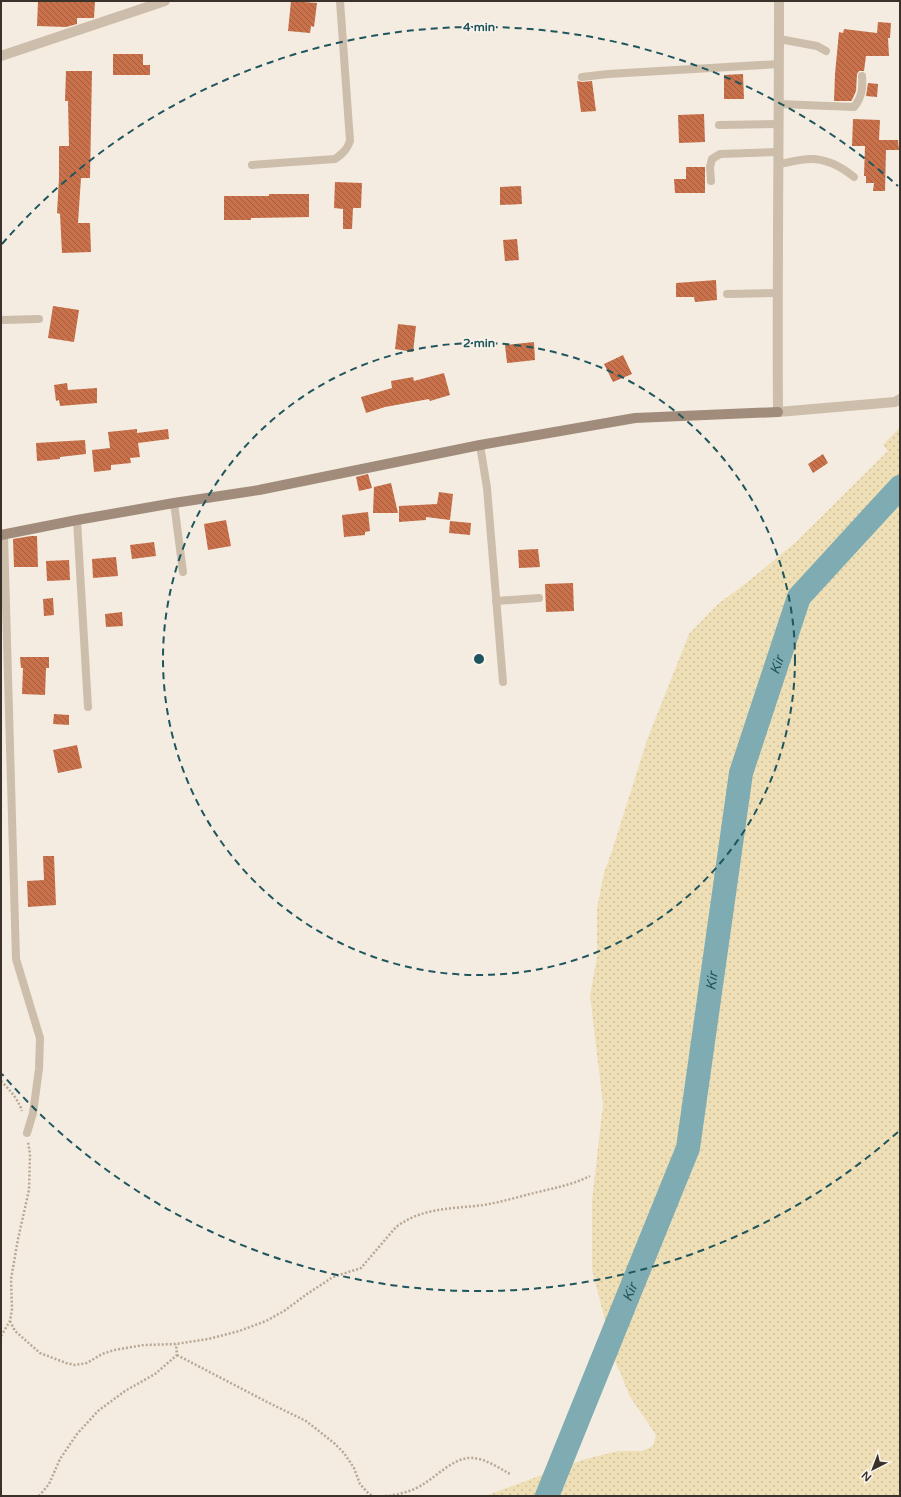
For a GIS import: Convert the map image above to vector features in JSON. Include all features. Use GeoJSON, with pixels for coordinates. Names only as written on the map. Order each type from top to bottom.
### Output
{"type":"FeatureCollection","features":[{"type":"Feature","properties":{"kind":"street"},"geometry":{"type":"LineString","coordinates":[[1,56],[165,1]]}},
{"type":"Feature","properties":{"kind":"street"},"geometry":{"type":"LineString","coordinates":[[778,412],[777,293],[780,164],[779,1]]}},
{"type":"Feature","properties":{"kind":"street"},"geometry":{"type":"LineString","coordinates":[[2,535],[76,520],[259,490],[480,445],[635,418],[778,412],[895,402],[900,399]]}},
{"type":"Feature","properties":{"kind":"lane"},"geometry":{"type":"LineString","coordinates":[[252,165],[335,159],[343,154],[348,147],[350,141],[340,1]]}},
{"type":"Feature","properties":{"kind":"lane"},"geometry":{"type":"LineString","coordinates":[[779,39],[817,46],[826,51]]}},
{"type":"Feature","properties":{"kind":"lane"},"geometry":{"type":"LineString","coordinates":[[582,77],[608,74],[779,64]]}},
{"type":"Feature","properties":{"kind":"lane"},"geometry":{"type":"LineString","coordinates":[[779,104],[854,107],[860,100],[862,94],[862,76]]}},
{"type":"Feature","properties":{"kind":"lane"},"geometry":{"type":"LineString","coordinates":[[719,125],[780,124]]}},
{"type":"Feature","properties":{"kind":"lane"},"geometry":{"type":"LineString","coordinates":[[711,181],[710,167],[712,159],[720,154],[780,152]]}},
{"type":"Feature","properties":{"kind":"lane"},"geometry":{"type":"LineString","coordinates":[[780,164],[812,159],[832,163],[844,169],[854,177]]}},
{"type":"Feature","properties":{"kind":"lane"},"geometry":{"type":"LineString","coordinates":[[727,294],[777,293]]}},
{"type":"Feature","properties":{"kind":"lane"},"geometry":{"type":"LineString","coordinates":[[1,320],[39,319]]}},
{"type":"Feature","properties":{"kind":"lane"},"geometry":{"type":"LineString","coordinates":[[480,445],[487,488],[503,682]]}},
{"type":"Feature","properties":{"kind":"lane"},"geometry":{"type":"LineString","coordinates":[[174,503],[183,572]]}},
{"type":"Feature","properties":{"kind":"lane"},"geometry":{"type":"LineString","coordinates":[[76,520],[88,707]]}},
{"type":"Feature","properties":{"kind":"lane"},"geometry":{"type":"LineString","coordinates":[[2,535],[16,959],[40,1038],[39,1069],[33,1113],[27,1133]]}},
{"type":"Feature","properties":{"kind":"lane"},"geometry":{"type":"LineString","coordinates":[[496,601],[539,598]]}},
{"type":"Feature","properties":{"kind":"path"},"geometry":{"type":"LineString","coordinates":[[1,1081],[19,1103],[24,1117],[30,1154],[29,1190],[11,1279],[12,1309],[10,1322],[1,1336]]}},
{"type":"Feature","properties":{"kind":"path"},"geometry":{"type":"LineString","coordinates":[[10,1322],[15,1331],[40,1353],[66,1363],[76,1365],[87,1363],[102,1354],[114,1350],[176,1344],[208,1339],[254,1326],[284,1311],[333,1277],[361,1268],[396,1227],[418,1215],[449,1207],[484,1205],[576,1183],[590,1176]]}},
{"type":"Feature","properties":{"kind":"path"},"geometry":{"type":"LineString","coordinates":[[176,1344],[177,1355]]}},
{"type":"Feature","properties":{"kind":"path"},"geometry":{"type":"LineString","coordinates":[[39,1496],[49,1484],[60,1459],[77,1434],[98,1411],[125,1391],[155,1374],[177,1355]]}},
{"type":"Feature","properties":{"kind":"path"},"geometry":{"type":"LineString","coordinates":[[177,1355],[306,1421],[342,1450],[350,1462],[360,1484],[368,1494],[373,1496]]}},
{"type":"Feature","properties":{"kind":"path"},"geometry":{"type":"LineString","coordinates":[[385,1496],[399,1494],[419,1487],[450,1465],[471,1458],[481,1460],[510,1474]]}},
{"type":"Feature","properties":{"kind":"sand"},"geometry":{"type":"Polygon","coordinates":[[[900,427],[900,1496],[485,1496],[582,1460],[618,1451],[642,1451],[653,1446],[656,1435],[629,1395],[616,1364],[592,1269],[592,1201],[603,1104],[590,995],[597,957],[597,908],[604,873],[647,740],[689,634],[718,604],[795,543],[888,451],[883,445],[900,427]]]}},
{"type":"Feature","properties":{"kind":"building"},"geometry":{"type":"Polygon","coordinates":[[[38,1],[95,1],[94,18],[77,18],[77,24],[66,27],[37,26],[38,1]]]}},
{"type":"Feature","properties":{"kind":"building"},"geometry":{"type":"Polygon","coordinates":[[[291,1],[317,3],[314,27],[311,26],[310,33],[288,31],[291,1]]]}},
{"type":"Feature","properties":{"kind":"building"},"geometry":{"type":"Polygon","coordinates":[[[878,22],[891,23],[890,38],[888,38],[889,56],[866,56],[864,71],[859,71],[857,74],[856,91],[852,100],[834,101],[839,32],[843,33],[844,29],[877,33],[878,22]]]}},
{"type":"Feature","properties":{"kind":"building"},"geometry":{"type":"Polygon","coordinates":[[[113,54],[143,54],[143,65],[150,65],[150,75],[113,75],[113,54]]]}},
{"type":"Feature","properties":{"kind":"building"},"geometry":{"type":"Polygon","coordinates":[[[66,71],[92,71],[90,178],[81,178],[78,223],[90,223],[91,252],[62,253],[60,214],[57,213],[59,146],[69,146],[68,101],[65,101],[66,71]]]}},
{"type":"Feature","properties":{"kind":"building"},"geometry":{"type":"Polygon","coordinates":[[[743,74],[744,99],[724,99],[724,75],[743,74]]]}},
{"type":"Feature","properties":{"kind":"building"},"geometry":{"type":"Polygon","coordinates":[[[577,81],[592,81],[596,111],[581,112],[577,81]]]}},
{"type":"Feature","properties":{"kind":"building"},"geometry":{"type":"Polygon","coordinates":[[[868,83],[878,84],[877,97],[866,96],[868,83]]]}},
{"type":"Feature","properties":{"kind":"building"},"geometry":{"type":"Polygon","coordinates":[[[704,114],[705,142],[679,143],[678,115],[704,114]]]}},
{"type":"Feature","properties":{"kind":"building"},"geometry":{"type":"Polygon","coordinates":[[[853,119],[880,120],[879,140],[898,140],[899,150],[886,150],[885,191],[873,191],[874,183],[866,183],[866,176],[864,176],[865,146],[852,146],[853,119]]]}},
{"type":"Feature","properties":{"kind":"building"},"geometry":{"type":"Polygon","coordinates":[[[686,167],[705,167],[705,193],[675,193],[674,179],[686,179],[686,167]]]}},
{"type":"Feature","properties":{"kind":"building"},"geometry":{"type":"Polygon","coordinates":[[[335,182],[362,183],[361,208],[353,208],[352,229],[343,229],[343,209],[334,208],[335,182]]]}},
{"type":"Feature","properties":{"kind":"building"},"geometry":{"type":"Polygon","coordinates":[[[521,186],[522,204],[500,205],[500,187],[521,186]]]}},
{"type":"Feature","properties":{"kind":"building"},"geometry":{"type":"Polygon","coordinates":[[[269,194],[309,194],[309,217],[224,220],[224,196],[269,196],[269,194]]]}},
{"type":"Feature","properties":{"kind":"building"},"geometry":{"type":"Polygon","coordinates":[[[517,239],[519,260],[505,261],[503,240],[517,239]]]}},
{"type":"Feature","properties":{"kind":"building"},"geometry":{"type":"Polygon","coordinates":[[[716,280],[717,300],[695,302],[694,297],[676,297],[676,283],[716,280]]]}},
{"type":"Feature","properties":{"kind":"building"},"geometry":{"type":"Polygon","coordinates":[[[53,306],[79,310],[74,342],[48,338],[53,306]]]}},
{"type":"Feature","properties":{"kind":"building"},"geometry":{"type":"Polygon","coordinates":[[[398,324],[416,326],[413,352],[395,349],[398,324]]]}},
{"type":"Feature","properties":{"kind":"building"},"geometry":{"type":"Polygon","coordinates":[[[534,342],[535,360],[507,363],[505,345],[534,342]]]}},
{"type":"Feature","properties":{"kind":"building"},"geometry":{"type":"Polygon","coordinates":[[[623,355],[632,374],[613,382],[604,364],[623,355]]]}},
{"type":"Feature","properties":{"kind":"building"},"geometry":{"type":"Polygon","coordinates":[[[444,373],[450,395],[430,401],[429,399],[385,407],[366,413],[361,397],[392,388],[391,381],[413,377],[414,381],[444,373]]]}},
{"type":"Feature","properties":{"kind":"building"},"geometry":{"type":"Polygon","coordinates":[[[67,383],[68,390],[97,388],[97,403],[60,406],[59,400],[56,401],[54,385],[67,383]]]}},
{"type":"Feature","properties":{"kind":"building"},"geometry":{"type":"Polygon","coordinates":[[[137,429],[137,433],[168,429],[169,439],[138,443],[140,457],[130,458],[131,463],[111,465],[111,470],[94,472],[92,450],[110,448],[108,432],[137,429]]]}},
{"type":"Feature","properties":{"kind":"building"},"geometry":{"type":"Polygon","coordinates":[[[85,440],[86,454],[60,457],[60,459],[37,461],[36,443],[85,440]]]}},
{"type":"Feature","properties":{"kind":"building"},"geometry":{"type":"Polygon","coordinates":[[[823,454],[828,463],[813,473],[808,464],[823,454]]]}},
{"type":"Feature","properties":{"kind":"building"},"geometry":{"type":"Polygon","coordinates":[[[368,474],[372,488],[359,491],[356,477],[368,474]]]}},
{"type":"Feature","properties":{"kind":"building"},"geometry":{"type":"Polygon","coordinates":[[[391,483],[398,513],[373,513],[374,487],[391,483]]]}},
{"type":"Feature","properties":{"kind":"building"},"geometry":{"type":"Polygon","coordinates":[[[439,492],[453,494],[450,520],[426,517],[426,520],[399,522],[399,506],[437,504],[439,492]]]}},
{"type":"Feature","properties":{"kind":"building"},"geometry":{"type":"Polygon","coordinates":[[[368,512],[370,531],[365,532],[365,535],[344,537],[342,515],[368,512]]]}},
{"type":"Feature","properties":{"kind":"building"},"geometry":{"type":"Polygon","coordinates":[[[226,520],[231,546],[208,550],[204,524],[226,520]]]}},
{"type":"Feature","properties":{"kind":"building"},"geometry":{"type":"Polygon","coordinates":[[[450,521],[471,523],[470,535],[449,533],[450,521]]]}},
{"type":"Feature","properties":{"kind":"building"},"geometry":{"type":"Polygon","coordinates":[[[37,536],[38,567],[14,567],[13,539],[37,536]]]}},
{"type":"Feature","properties":{"kind":"building"},"geometry":{"type":"Polygon","coordinates":[[[154,542],[156,556],[132,559],[130,545],[154,542]]]}},
{"type":"Feature","properties":{"kind":"building"},"geometry":{"type":"Polygon","coordinates":[[[538,549],[540,567],[519,568],[518,550],[538,549]]]}},
{"type":"Feature","properties":{"kind":"building"},"geometry":{"type":"Polygon","coordinates":[[[116,557],[118,576],[93,578],[92,559],[116,557]]]}},
{"type":"Feature","properties":{"kind":"building"},"geometry":{"type":"Polygon","coordinates":[[[69,560],[70,580],[47,581],[46,561],[69,560]]]}},
{"type":"Feature","properties":{"kind":"building"},"geometry":{"type":"Polygon","coordinates":[[[573,583],[574,611],[546,612],[545,584],[573,583]]]}},
{"type":"Feature","properties":{"kind":"building"},"geometry":{"type":"Polygon","coordinates":[[[53,598],[54,615],[44,616],[43,599],[53,598]]]}},
{"type":"Feature","properties":{"kind":"building"},"geometry":{"type":"Polygon","coordinates":[[[122,612],[123,626],[106,627],[105,614],[122,612]]]}},
{"type":"Feature","properties":{"kind":"building"},"geometry":{"type":"Polygon","coordinates":[[[20,657],[49,657],[49,668],[46,668],[45,695],[22,694],[23,668],[21,668],[20,657]]]}},
{"type":"Feature","properties":{"kind":"building"},"geometry":{"type":"Polygon","coordinates":[[[54,714],[69,715],[69,725],[53,724],[54,714]]]}},
{"type":"Feature","properties":{"kind":"building"},"geometry":{"type":"Polygon","coordinates":[[[77,745],[82,768],[58,773],[53,750],[77,745]]]}},
{"type":"Feature","properties":{"kind":"building"},"geometry":{"type":"Polygon","coordinates":[[[43,856],[54,856],[56,905],[28,907],[27,881],[44,880],[43,856]]]}},
{"type":"Feature","properties":{"kind":"waterway","name":"Kir"},"geometry":{"type":"LineString","coordinates":[[547,1496],[688,1148],[741,773],[799,597],[900,487]]}}]}
